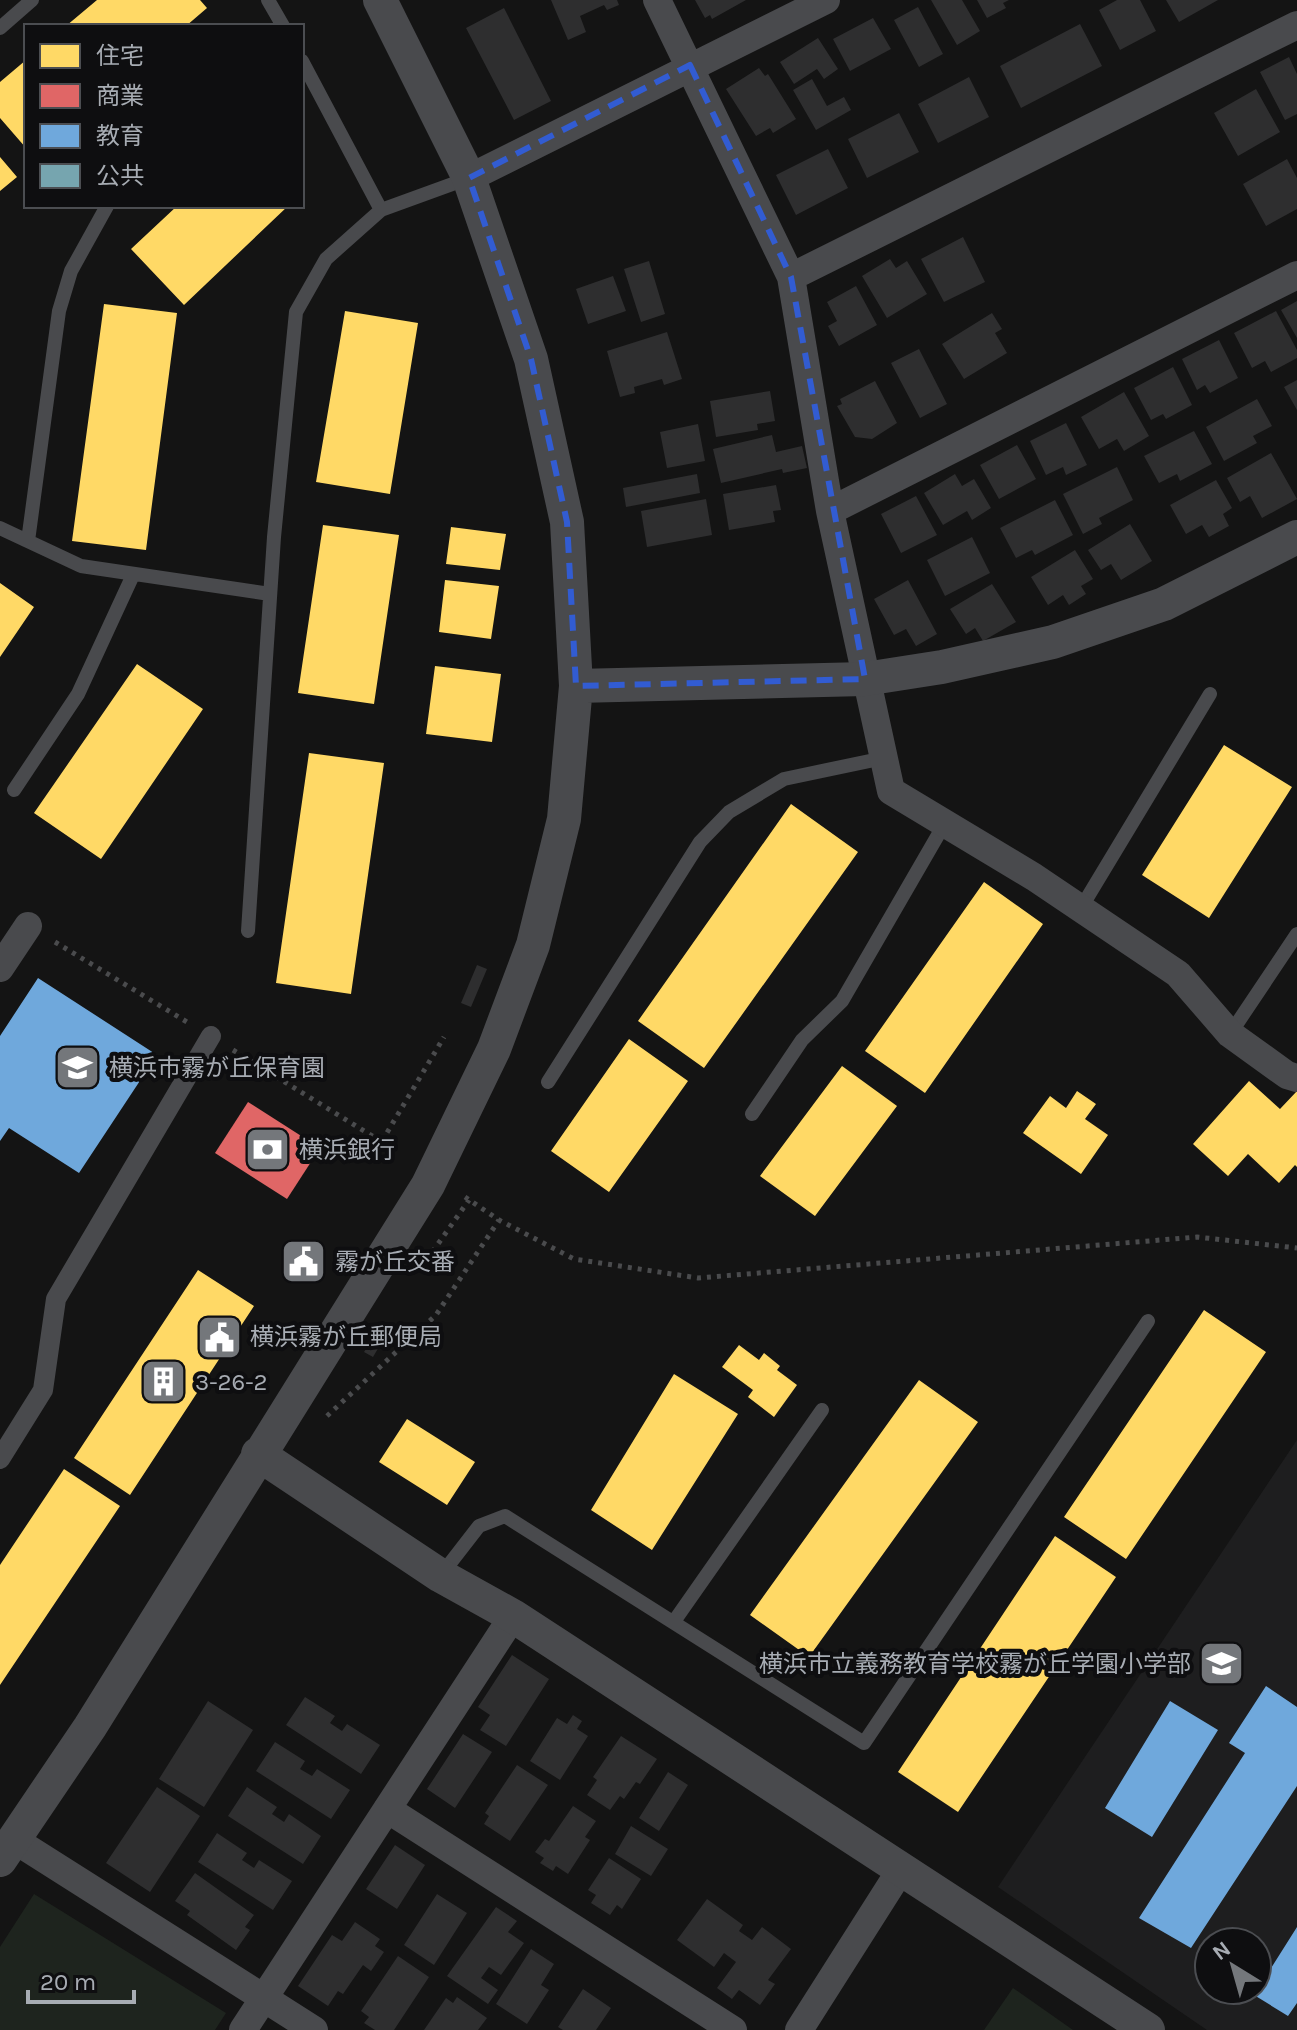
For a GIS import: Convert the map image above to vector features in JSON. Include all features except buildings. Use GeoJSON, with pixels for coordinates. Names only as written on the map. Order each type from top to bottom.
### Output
{"type":"FeatureCollection","features":[{"type":"Feature","properties":{"kind":"street"},"geometry":{"type":"LineString","coordinates":[[314,2030],[264,1997],[4,1843],[90,1727],[428,1185],[494,1049],[533,945],[564,819],[576,686],[567,522],[531,359],[469,178],[380,0]]}},
{"type":"Feature","properties":{"kind":"street"},"geometry":{"type":"LineString","coordinates":[[657,0],[791,277],[830,511],[891,791],[1081,908],[1178,974],[1230,1034],[1287,1075],[1297,1078]]}},
{"type":"Feature","properties":{"kind":"street"},"geometry":{"type":"LineString","coordinates":[[469,178],[690,65],[826,0]]}},
{"type":"Feature","properties":{"kind":"street"},"geometry":{"type":"LineString","coordinates":[[1295,0],[1297,9]]}},
{"type":"Feature","properties":{"kind":"street"},"geometry":{"type":"LineString","coordinates":[[791,277],[1297,25]]}},
{"type":"Feature","properties":{"kind":"street"},"geometry":{"type":"LineString","coordinates":[[830,511],[1297,275]]}},
{"type":"Feature","properties":{"kind":"street"},"geometry":{"type":"LineString","coordinates":[[576,686],[865,679],[942,667],[1053,642],[1164,604],[1297,537]]}},
{"type":"Feature","properties":{"kind":"street"},"geometry":{"type":"LineString","coordinates":[[0,968],[28,926]]}},
{"type":"Feature","properties":{"kind":"street"},"geometry":{"type":"LineString","coordinates":[[0,1459],[43,1390],[56,1299],[211,1036]]}},
{"type":"Feature","properties":{"kind":"street"},"geometry":{"type":"LineString","coordinates":[[258,1454],[441,1576],[513,1616],[1148,2030]]}},
{"type":"Feature","properties":{"kind":"street"},"geometry":{"type":"LineString","coordinates":[[243,2030],[513,1616]]}},
{"type":"Feature","properties":{"kind":"street"},"geometry":{"type":"LineString","coordinates":[[387,1809],[733,2030]]}},
{"type":"Feature","properties":{"kind":"street"},"geometry":{"type":"LineString","coordinates":[[799,2030],[900,1871]]}},
{"type":"Feature","properties":{"kind":"lane"},"geometry":{"type":"LineString","coordinates":[[0,28],[32,0]]}},
{"type":"Feature","properties":{"kind":"lane"},"geometry":{"type":"LineString","coordinates":[[268,0],[282,24]]}},
{"type":"Feature","properties":{"kind":"lane"},"geometry":{"type":"LineString","coordinates":[[304,65],[381,210]]}},
{"type":"Feature","properties":{"kind":"lane"},"geometry":{"type":"LineString","coordinates":[[248,931],[270,594],[296,312],[326,259],[381,210],[469,178]]}},
{"type":"Feature","properties":{"kind":"lane"},"geometry":{"type":"LineString","coordinates":[[28,541],[59,311],[71,271],[106,208]]}},
{"type":"Feature","properties":{"kind":"lane"},"geometry":{"type":"LineString","coordinates":[[0,528],[81,566],[270,594]]}},
{"type":"Feature","properties":{"kind":"lane"},"geometry":{"type":"LineString","coordinates":[[14,790],[78,694],[133,575]]}},
{"type":"Feature","properties":{"kind":"lane"},"geometry":{"type":"LineString","coordinates":[[1081,908],[1210,694]]}},
{"type":"Feature","properties":{"kind":"lane"},"geometry":{"type":"LineString","coordinates":[[548,1082],[700,842],[729,812],[784,779],[884,758]]}},
{"type":"Feature","properties":{"kind":"lane"},"geometry":{"type":"LineString","coordinates":[[752,1114],[802,1040],[842,1001],[945,823]]}},
{"type":"Feature","properties":{"kind":"lane"},"geometry":{"type":"LineString","coordinates":[[1230,1034],[1297,934]]}},
{"type":"Feature","properties":{"kind":"lane"},"geometry":{"type":"LineString","coordinates":[[441,1576],[479,1526],[505,1516],[675,1620],[864,1743],[1148,1321]]}},
{"type":"Feature","properties":{"kind":"lane"},"geometry":{"type":"LineString","coordinates":[[675,1620],[822,1410]]}},
{"type":"Feature","properties":{"kind":"path"},"geometry":{"type":"LineString","coordinates":[[28,926],[395,1150]]}},
{"type":"Feature","properties":{"kind":"path"},"geometry":{"type":"LineString","coordinates":[[382,1141],[444,1037]]}},
{"type":"Feature","properties":{"kind":"path"},"geometry":{"type":"LineString","coordinates":[[419,1271],[467,1199],[499,1220],[574,1259],[698,1278],[1197,1237],[1297,1248]]}},
{"type":"Feature","properties":{"kind":"path"},"geometry":{"type":"LineString","coordinates":[[326,1417],[436,1315],[499,1220]]}},
{"type":"Feature","properties":{"kind":"highlighted area"},"geometry":{"type":"Polygon","coordinates":[[[690,65],[791,277],[865,679],[576,686],[567,522],[531,359],[469,178],[690,65]]]}},
{"type":"Feature","properties":{"kind":"shaded area","name":"横浜市立義務教育学校霧が丘学園小学部"},"geometry":{"type":"Polygon","coordinates":[[[1297,1440],[1297,2030],[1207,2030],[998,1887],[1297,1440]]]}},
{"type":"Feature","properties":{"kind":"shaded area"},"geometry":{"type":"Polygon","coordinates":[[[34,1894],[226,2013],[215,2030],[0,2030],[0,1947],[34,1894]]]}},
{"type":"Feature","properties":{"kind":"shaded area"},"geometry":{"type":"Polygon","coordinates":[[[1013,1988],[1073,2030],[984,2030],[1013,1988]]]}},
{"type":"Feature","properties":{"kind":"place","name":"横浜市霧が丘保育園"},"geometry":{"type":"Point","coordinates":[78,1068]}},
{"type":"Feature","properties":{"kind":"place","name":"横浜銀行"},"geometry":{"type":"Point","coordinates":[268,1150]}},
{"type":"Feature","properties":{"kind":"place","name":"霧が丘交番"},"geometry":{"type":"Point","coordinates":[304,1262]}},
{"type":"Feature","properties":{"kind":"place","name":"横浜霧が丘郵便局"},"geometry":{"type":"Point","coordinates":[219,1337]}},
{"type":"Feature","properties":{"kind":"place","name":"3-26-2"},"geometry":{"type":"Point","coordinates":[164,1382]}},
{"type":"Feature","properties":{"kind":"place","name":"横浜市立義務教育学校霧が丘学園小学部"},"geometry":{"type":"Point","coordinates":[1222,1664]}}]}
